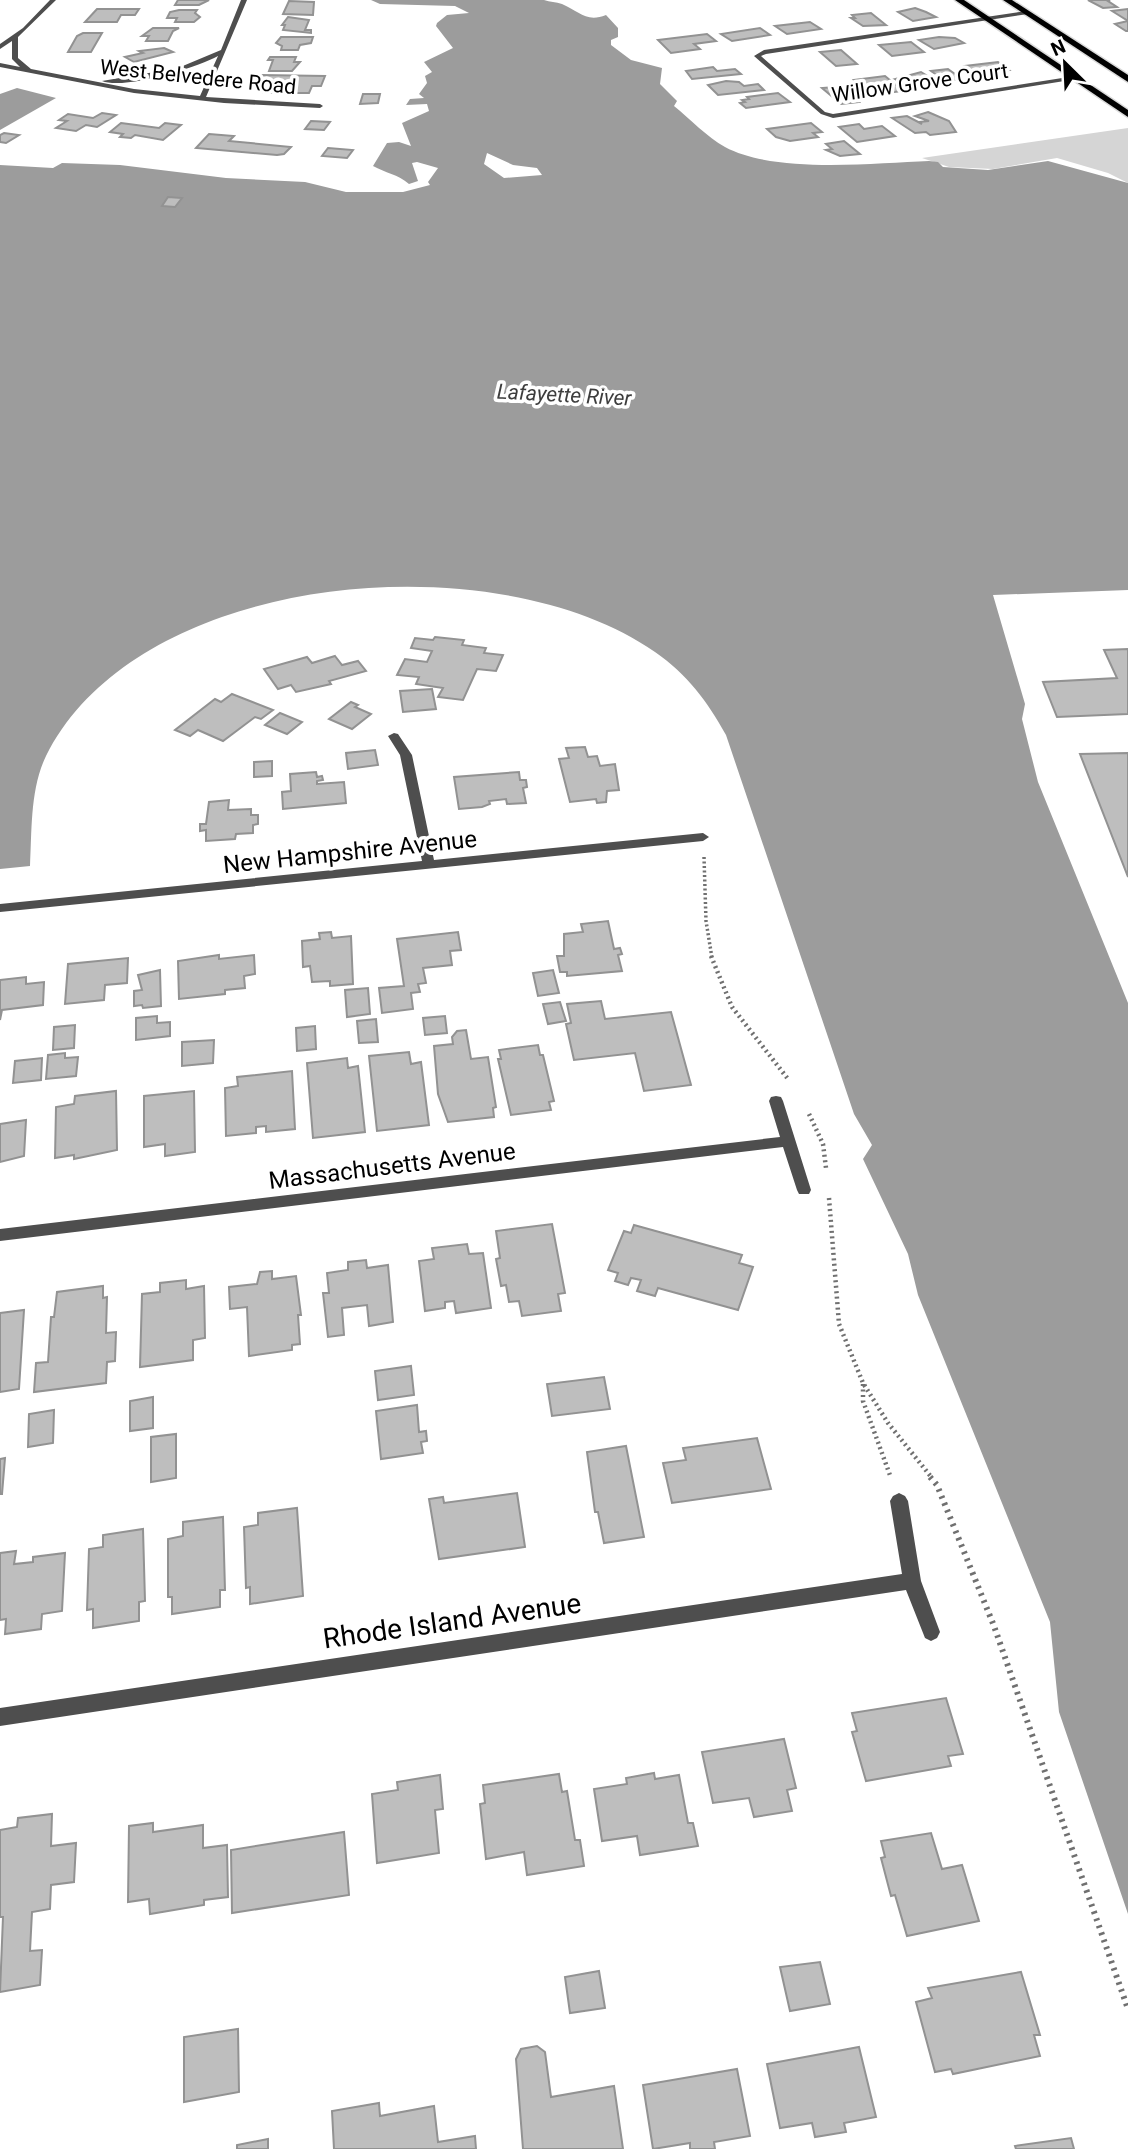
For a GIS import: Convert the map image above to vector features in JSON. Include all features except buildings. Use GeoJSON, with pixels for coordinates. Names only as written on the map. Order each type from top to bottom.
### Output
{"type":"FeatureCollection","features":[{"type":"Feature","properties":{"kind":"main road"},"geometry":{"type":"LineString","coordinates":[[1007,0],[1128,79]]}},
{"type":"Feature","properties":{"kind":"main road"},"geometry":{"type":"LineString","coordinates":[[960,1],[1128,114]]}},
{"type":"Feature","properties":{"kind":"street"},"geometry":{"type":"LineString","coordinates":[[0,47],[15,37],[53,0]]}},
{"type":"Feature","properties":{"kind":"street"},"geometry":{"type":"LineString","coordinates":[[202,99],[215,76],[221,51],[244,0]]}},
{"type":"Feature","properties":{"kind":"street"},"geometry":{"type":"LineString","coordinates":[[960,1],[974,0]]}},
{"type":"Feature","properties":{"kind":"street"},"geometry":{"type":"LineString","coordinates":[[986,18],[1026,13]]}},
{"type":"Feature","properties":{"kind":"street","name":"Willow Grove Court"},"geometry":{"type":"LineString","coordinates":[[986,18],[764,51],[757,56],[823,113],[833,116],[1075,78]]}},
{"type":"Feature","properties":{"kind":"street"},"geometry":{"type":"LineString","coordinates":[[15,37],[15,59],[29,71]]}},
{"type":"Feature","properties":{"kind":"street","name":"West Belvedere Road"},"geometry":{"type":"LineString","coordinates":[[72,81],[121,80],[170,72],[198,63],[221,51]]}},
{"type":"Feature","properties":{"kind":"street","name":"West Belvedere Road"},"geometry":{"type":"LineString","coordinates":[[0,65],[72,81],[202,99],[320,106]]}},
{"type":"Feature","properties":{"kind":"street"},"geometry":{"type":"LineString","coordinates":[[394,736],[406,755],[429,865]]}},
{"type":"Feature","properties":{"kind":"street","name":"New Hampshire Avenue"},"geometry":{"type":"LineString","coordinates":[[0,908],[703,837]]}},
{"type":"Feature","properties":{"kind":"street"},"geometry":{"type":"LineString","coordinates":[[776,1101],[804,1190]]}},
{"type":"Feature","properties":{"kind":"street","name":"Massachusetts Avenue"},"geometry":{"type":"LineString","coordinates":[[0,1235],[789,1141]]}},
{"type":"Feature","properties":{"kind":"street"},"geometry":{"type":"LineString","coordinates":[[899,1501],[912,1581],[931,1632]]}},
{"type":"Feature","properties":{"kind":"street","name":"Rhode Island Avenue"},"geometry":{"type":"LineString","coordinates":[[0,1717],[912,1581]]}},
{"type":"Feature","properties":{"kind":"path"},"geometry":{"type":"LineString","coordinates":[[703,837],[710,953],[724,993],[747,1032],[791,1082]]}},
{"type":"Feature","properties":{"kind":"path"},"geometry":{"type":"LineString","coordinates":[[804,1105],[823,1144],[827,1177]]}},
{"type":"Feature","properties":{"kind":"path"},"geometry":{"type":"LineString","coordinates":[[828,1187],[839,1324],[863,1383],[888,1423],[937,1485],[994,1626],[1128,2009]]}},
{"type":"Feature","properties":{"kind":"path"},"geometry":{"type":"LineString","coordinates":[[863,1383],[863,1401],[899,1501]]}},
{"type":"Feature","properties":{"kind":"shaded area"},"geometry":{"type":"Polygon","coordinates":[[[1128,128],[1128,183],[1108,173],[1057,158],[993,169],[949,167],[922,158],[1128,128]]]}},
{"type":"Feature","properties":{"kind":"water","name":"Lafayette River"},"geometry":{"type":"Polygon","coordinates":[[[371,0],[544,0],[562,4],[588,17],[606,15],[618,28],[618,37],[611,40],[611,45],[631,60],[662,68],[660,84],[677,101],[674,106],[718,143],[746,155],[770,161],[853,165],[929,161],[938,162],[943,167],[988,170],[1048,161],[1128,183],[1128,590],[993,595],[1025,704],[1022,719],[1038,782],[1128,1003],[1128,1914],[1059,1712],[1050,1622],[918,1295],[908,1254],[863,1159],[872,1145],[854,1114],[726,735],[704,700],[677,669],[655,652],[587,617],[506,595],[417,587],[326,592],[238,612],[158,645],[92,693],[46,756],[41,769],[33,810],[30,866],[0,869],[0,165],[53,168],[62,163],[120,165],[226,178],[305,182],[346,192],[403,192],[430,185],[428,182],[438,168],[412,163],[418,181],[409,184],[373,166],[387,143],[399,142],[411,146],[402,123],[429,111],[427,104],[406,105],[410,99],[424,98],[419,94],[427,83],[425,76],[432,72],[424,62],[453,48],[436,26],[437,23],[447,15],[469,13],[455,6],[380,4],[371,0]],[[487,153],[484,164],[504,178],[542,175],[537,168],[513,165],[487,153]]]}},
{"type":"Feature","properties":{"kind":"water"},"geometry":{"type":"Polygon","coordinates":[[[17,88],[56,98],[0,130],[0,94],[17,88]]]}}]}
